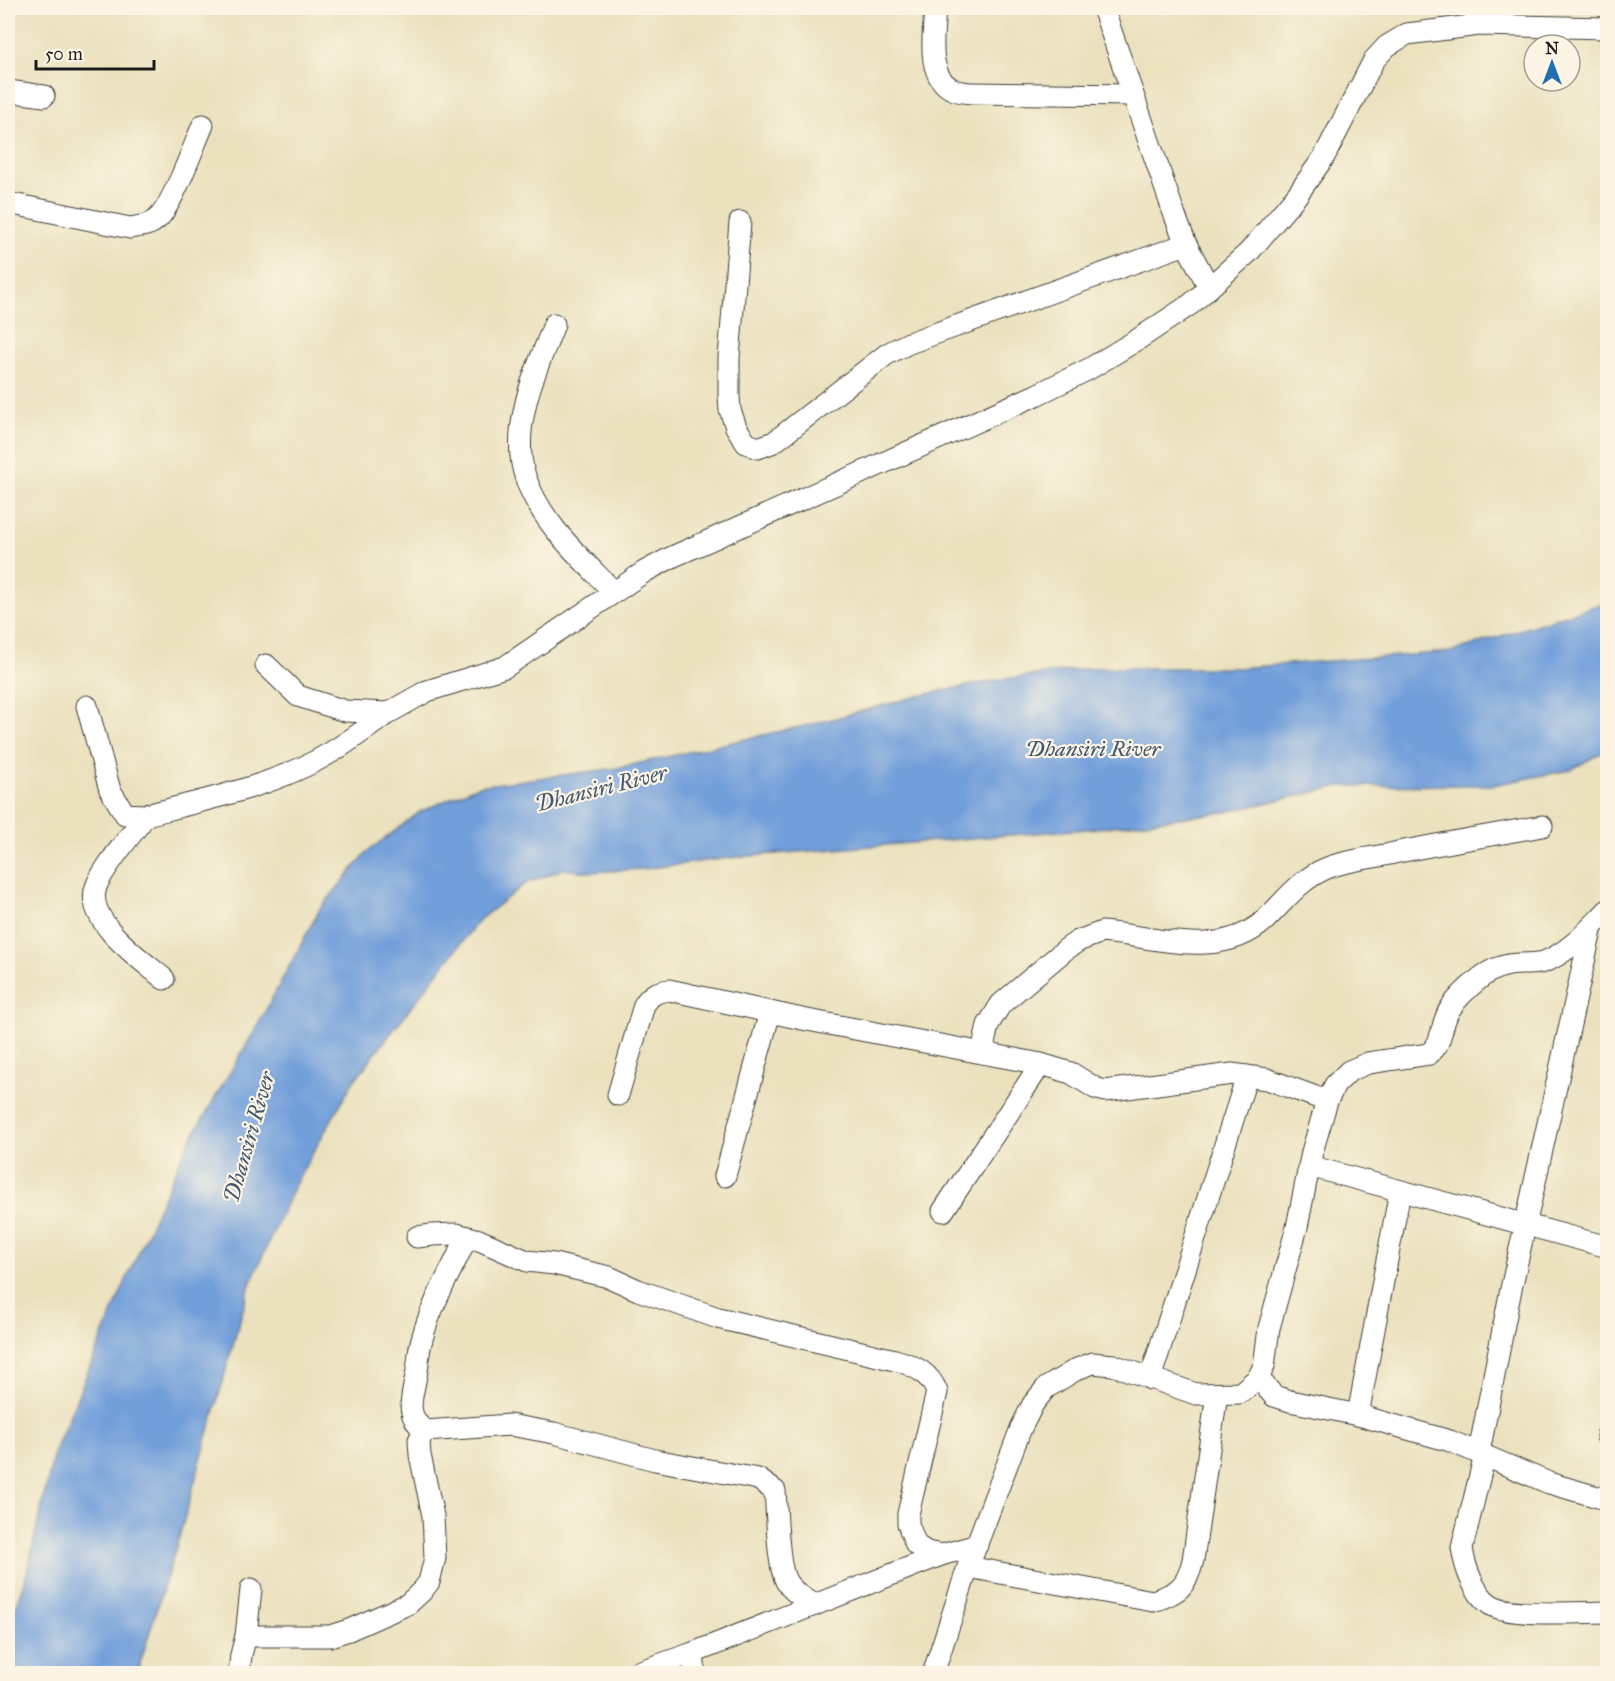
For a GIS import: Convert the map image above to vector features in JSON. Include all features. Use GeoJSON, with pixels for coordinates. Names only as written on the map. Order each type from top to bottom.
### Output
{"type":"FeatureCollection","features":[{"type":"Feature","properties":{"kind":"street"},"geometry":{"type":"LineString","coordinates":[[935,8],[935,66],[943,82],[953,90],[970,93],[1133,95]]}},
{"type":"Feature","properties":{"kind":"street"},"geometry":{"type":"LineString","coordinates":[[1103,8],[1162,181],[1186,244],[1209,288]]}},
{"type":"Feature","properties":{"kind":"street"},"geometry":{"type":"LineString","coordinates":[[87,706],[110,790],[126,814],[146,815],[264,782],[302,767],[330,753],[388,713],[427,692],[504,667],[644,572],[672,557],[1015,405],[1089,369],[1191,304],[1249,252],[1297,195],[1324,157],[1374,60],[1387,46],[1407,34],[1479,25],[1608,28]]}},
{"type":"Feature","properties":{"kind":"street"},"geometry":{"type":"LineString","coordinates":[[8,91],[44,96]]}},
{"type":"Feature","properties":{"kind":"street"},"geometry":{"type":"LineString","coordinates":[[8,203],[130,228],[147,226],[158,219],[168,205],[203,125]]}},
{"type":"Feature","properties":{"kind":"street"},"geometry":{"type":"LineString","coordinates":[[740,222],[729,358],[730,410],[736,427],[746,443],[758,448],[774,442],[887,354],[909,343],[1186,244]]}},
{"type":"Feature","properties":{"kind":"street"},"geometry":{"type":"LineString","coordinates":[[554,324],[525,405],[521,433],[523,468],[536,499],[554,528],[614,592]]}},
{"type":"Feature","properties":{"kind":"street"},"geometry":{"type":"LineString","coordinates":[[266,665],[298,696],[345,711],[388,713]]}},
{"type":"Feature","properties":{"kind":"street"},"geometry":{"type":"LineString","coordinates":[[146,815],[104,872],[95,888],[95,905],[101,920],[113,934],[164,979]]}},
{"type":"Feature","properties":{"kind":"street"},"geometry":{"type":"LineString","coordinates":[[982,1053],[988,1024],[1000,1004],[1065,950],[1090,936],[1102,932],[1186,943],[1224,941],[1245,933],[1263,922],[1294,889],[1307,878],[1326,868],[1542,826]]}},
{"type":"Feature","properties":{"kind":"street"},"geometry":{"type":"LineString","coordinates":[[933,1674],[968,1568],[1021,1428],[1033,1404],[1046,1388],[1077,1369],[1093,1363],[1113,1365],[1196,1394],[1240,1393],[1258,1378],[1264,1366],[1269,1328],[1297,1227],[1309,1166],[1327,1101],[1335,1085],[1349,1071],[1368,1063],[1429,1054],[1436,1048],[1450,1009],[1471,986],[1490,971],[1503,965],[1544,962],[1571,946],[1608,910]]}},
{"type":"Feature","properties":{"kind":"street"},"geometry":{"type":"LineString","coordinates":[[1592,926],[1500,1341],[1482,1454],[1462,1548],[1464,1563],[1471,1579],[1484,1599],[1493,1606],[1514,1610],[1608,1612]]}},
{"type":"Feature","properties":{"kind":"street"},"geometry":{"type":"LineString","coordinates":[[618,1095],[644,1005],[650,996],[658,991],[678,990],[770,1012],[1041,1064],[1071,1073],[1095,1088],[1105,1091],[1232,1074],[1283,1084],[1327,1101]]}},
{"type":"Feature","properties":{"kind":"street"},"geometry":{"type":"LineString","coordinates":[[726,1176],[770,1012]]}},
{"type":"Feature","properties":{"kind":"street"},"geometry":{"type":"LineString","coordinates":[[943,1211],[1041,1064]]}},
{"type":"Feature","properties":{"kind":"street"},"geometry":{"type":"LineString","coordinates":[[1150,1379],[1247,1076]]}},
{"type":"Feature","properties":{"kind":"street"},"geometry":{"type":"LineString","coordinates":[[1309,1166],[1608,1247]]}},
{"type":"Feature","properties":{"kind":"street"},"geometry":{"type":"LineString","coordinates":[[1358,1415],[1400,1191]]}},
{"type":"Feature","properties":{"kind":"street"},"geometry":{"type":"LineString","coordinates":[[417,1238],[456,1234],[527,1261],[554,1264],[609,1277],[638,1290],[718,1318],[895,1359],[919,1368],[935,1385],[937,1392],[911,1496],[908,1524],[916,1545],[927,1552],[941,1555]]}},
{"type":"Feature","properties":{"kind":"street"},"geometry":{"type":"LineString","coordinates":[[467,1237],[421,1340],[412,1395],[412,1414],[417,1425],[425,1431],[510,1425],[563,1435],[655,1460],[758,1479],[775,1491],[780,1551],[786,1580],[798,1595],[815,1605]]}},
{"type":"Feature","properties":{"kind":"street"},"geometry":{"type":"LineString","coordinates":[[1258,1378],[1274,1396],[1358,1415],[1450,1441],[1549,1483],[1608,1500]]}},
{"type":"Feature","properties":{"kind":"street"},"geometry":{"type":"LineString","coordinates":[[968,1568],[1153,1601],[1179,1589],[1189,1578],[1193,1560],[1217,1394]]}},
{"type":"Feature","properties":{"kind":"street"},"geometry":{"type":"LineString","coordinates":[[246,1636],[330,1636],[408,1604],[422,1591],[429,1582],[435,1558],[432,1516],[420,1455],[419,1440],[425,1431]]}},
{"type":"Feature","properties":{"kind":"street"},"geometry":{"type":"LineString","coordinates":[[632,1674],[694,1663],[815,1605],[941,1555],[977,1545]]}},
{"type":"Feature","properties":{"kind":"street"},"geometry":{"type":"LineString","coordinates":[[239,1674],[251,1588]]}},
{"type":"Feature","properties":{"kind":"water","name":"Dhansiri River"},"geometry":{"type":"Polygon","coordinates":[[[1607,602],[1607,750],[1570,770],[1493,785],[1341,786],[1226,812],[1098,828],[737,857],[643,869],[589,872],[563,869],[525,884],[479,920],[353,1082],[294,1186],[250,1284],[180,1534],[137,1673],[8,1673],[8,1628],[24,1585],[54,1453],[124,1285],[187,1145],[253,1034],[320,909],[367,852],[420,812],[478,786],[618,768],[821,722],[922,695],[997,680],[1092,668],[1237,668],[1451,652],[1607,602]]]}}]}
